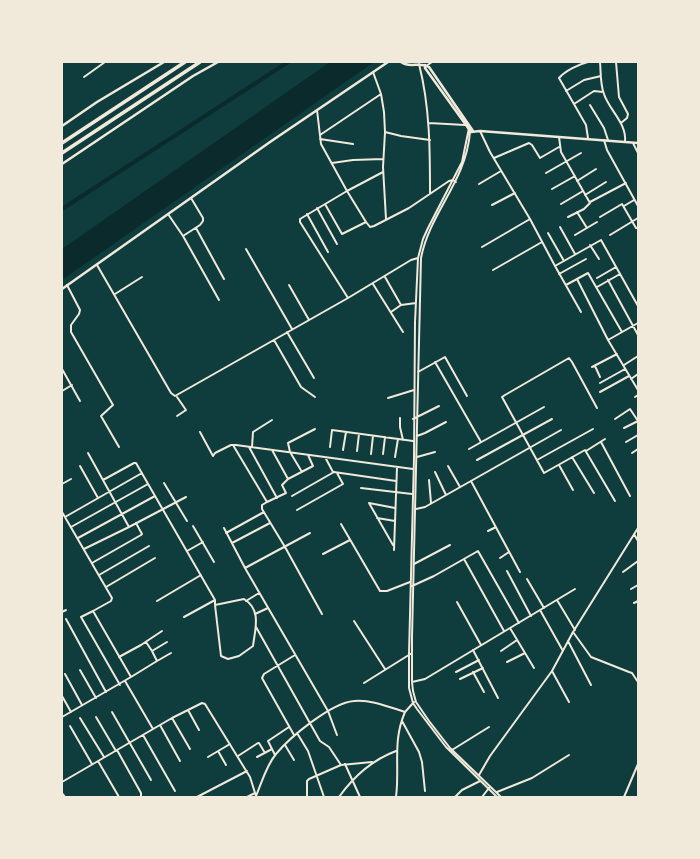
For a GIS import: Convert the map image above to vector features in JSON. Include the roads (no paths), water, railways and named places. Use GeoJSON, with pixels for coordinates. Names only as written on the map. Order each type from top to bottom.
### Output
{"type":"FeatureCollection","features":[{"type":"Feature","properties":{"kind":"highway"},"geometry":{"type":"LineString","coordinates":[[62,143],[185,62]]}},
{"type":"Feature","properties":{"kind":"highway"},"geometry":{"type":"LineString","coordinates":[[62,153],[200,62]]}},
{"type":"Feature","properties":{"kind":"street"},"geometry":{"type":"LineString","coordinates":[[84,77],[105,62]]}},
{"type":"Feature","properties":{"kind":"street"},"geometry":{"type":"LineString","coordinates":[[62,126],[103,98],[164,62]]}},
{"type":"Feature","properties":{"kind":"street"},"geometry":{"type":"LineString","coordinates":[[62,164],[193,76],[218,62]]}},
{"type":"Feature","properties":{"kind":"street"},"geometry":{"type":"LineString","coordinates":[[62,289],[388,62]]}},
{"type":"Feature","properties":{"kind":"street"},"geometry":{"type":"LineString","coordinates":[[401,62],[408,65],[419,64],[429,67],[470,126],[471,131],[466,160],[456,182],[430,229],[419,258],[416,509],[414,586],[408,654],[409,688],[414,702],[446,747],[496,793],[497,797]]}},
{"type":"Feature","properties":{"kind":"street"},"geometry":{"type":"LineString","coordinates":[[425,65],[432,62]]}},
{"type":"Feature","properties":{"kind":"street"},"geometry":{"type":"LineString","coordinates":[[588,62],[580,64],[559,77],[586,125],[588,138]]}},
{"type":"Feature","properties":{"kind":"street"},"geometry":{"type":"LineString","coordinates":[[600,62],[603,92],[626,133],[625,142]]}},
{"type":"Feature","properties":{"kind":"street"},"geometry":{"type":"LineString","coordinates":[[616,62],[620,97],[628,114],[627,118],[621,123]]}},
{"type":"Feature","properties":{"kind":"street"},"geometry":{"type":"LineString","coordinates":[[419,64],[425,90],[429,123],[430,193]]}},
{"type":"Feature","properties":{"kind":"street"},"geometry":{"type":"LineString","coordinates":[[425,65],[424,68],[465,125],[471,131],[588,138],[638,143]]}},
{"type":"Feature","properties":{"kind":"street"},"geometry":{"type":"LineString","coordinates":[[373,72],[381,94],[384,112],[385,132],[383,172],[386,219]]}},
{"type":"Feature","properties":{"kind":"street"},"geometry":{"type":"LineString","coordinates":[[566,91],[584,80],[601,76]]}},
{"type":"Feature","properties":{"kind":"street"},"geometry":{"type":"LineString","coordinates":[[574,104],[594,91],[603,92]]}},
{"type":"Feature","properties":{"kind":"street"},"geometry":{"type":"LineString","coordinates":[[320,135],[381,94]]}},
{"type":"Feature","properties":{"kind":"street"},"geometry":{"type":"LineString","coordinates":[[590,105],[604,128],[608,140]]}},
{"type":"Feature","properties":{"kind":"street"},"geometry":{"type":"LineString","coordinates":[[317,110],[320,139],[347,191],[366,222],[372,227],[409,208],[430,193],[453,180]]}},
{"type":"Feature","properties":{"kind":"street"},"geometry":{"type":"LineString","coordinates":[[429,123],[465,125]]}},
{"type":"Feature","properties":{"kind":"street"},"geometry":{"type":"LineString","coordinates":[[470,126],[471,131],[463,158],[423,239],[419,258],[414,368],[414,456],[410,582],[412,682],[414,702],[452,750],[478,776],[480,781],[501,797]]}},
{"type":"Feature","properties":{"kind":"street"},"geometry":{"type":"LineString","coordinates":[[480,131],[581,312]]}},
{"type":"Feature","properties":{"kind":"street"},"geometry":{"type":"LineString","coordinates":[[385,132],[430,140]]}},
{"type":"Feature","properties":{"kind":"street"},"geometry":{"type":"LineString","coordinates":[[559,136],[560,147],[566,161],[590,202]]}},
{"type":"Feature","properties":{"kind":"street"},"geometry":{"type":"LineString","coordinates":[[320,139],[353,144]]}},
{"type":"Feature","properties":{"kind":"street"},"geometry":{"type":"LineString","coordinates":[[604,140],[607,150],[638,206]]}},
{"type":"Feature","properties":{"kind":"street"},"geometry":{"type":"LineString","coordinates":[[633,143],[638,153]]}},
{"type":"Feature","properties":{"kind":"street"},"geometry":{"type":"LineString","coordinates":[[494,158],[527,144],[532,145],[540,158],[560,147]]}},
{"type":"Feature","properties":{"kind":"street"},"geometry":{"type":"LineString","coordinates":[[546,173],[581,152]]}},
{"type":"Feature","properties":{"kind":"street"},"geometry":{"type":"LineString","coordinates":[[332,163],[353,160],[383,159]]}},
{"type":"Feature","properties":{"kind":"street"},"geometry":{"type":"LineString","coordinates":[[577,180],[596,169]]}},
{"type":"Feature","properties":{"kind":"street"},"geometry":{"type":"LineString","coordinates":[[479,184],[501,171]]}},
{"type":"Feature","properties":{"kind":"street"},"geometry":{"type":"LineString","coordinates":[[348,298],[300,222],[300,219],[347,191],[383,172]]}},
{"type":"Feature","properties":{"kind":"street"},"geometry":{"type":"LineString","coordinates":[[552,189],[575,176]]}},
{"type":"Feature","properties":{"kind":"street"},"geometry":{"type":"LineString","coordinates":[[585,195],[606,182]]}},
{"type":"Feature","properties":{"kind":"street"},"geometry":{"type":"LineString","coordinates":[[568,217],[589,205],[590,202],[626,183]]}},
{"type":"Feature","properties":{"kind":"street"},"geometry":{"type":"LineString","coordinates":[[561,204],[583,191]]}},
{"type":"Feature","properties":{"kind":"street"},"geometry":{"type":"LineString","coordinates":[[492,205],[515,193]]}},
{"type":"Feature","properties":{"kind":"street"},"geometry":{"type":"LineString","coordinates":[[183,236],[202,224],[203,220],[191,198]]}},
{"type":"Feature","properties":{"kind":"street"},"geometry":{"type":"LineString","coordinates":[[600,217],[622,204],[624,206],[634,200]]}},
{"type":"Feature","properties":{"kind":"street"},"geometry":{"type":"LineString","coordinates":[[325,204],[342,234],[366,222]]}},
{"type":"Feature","properties":{"kind":"street"},"geometry":{"type":"LineString","coordinates":[[624,206],[632,222],[636,228],[638,228]]}},
{"type":"Feature","properties":{"kind":"street"},"geometry":{"type":"LineString","coordinates":[[317,208],[337,244]]}},
{"type":"Feature","properties":{"kind":"street"},"geometry":{"type":"LineString","coordinates":[[577,212],[586,228]]}},
{"type":"Feature","properties":{"kind":"street"},"geometry":{"type":"LineString","coordinates":[[168,214],[183,236],[219,300]]}},
{"type":"Feature","properties":{"kind":"street"},"geometry":{"type":"LineString","coordinates":[[307,214],[328,252]]}},
{"type":"Feature","properties":{"kind":"street"},"geometry":{"type":"LineString","coordinates":[[610,235],[638,218]]}},
{"type":"Feature","properties":{"kind":"street"},"geometry":{"type":"LineString","coordinates":[[482,247],[530,219]]}},
{"type":"Feature","properties":{"kind":"street"},"geometry":{"type":"LineString","coordinates":[[575,235],[597,222]]}},
{"type":"Feature","properties":{"kind":"street"},"geometry":{"type":"LineString","coordinates":[[560,227],[575,254]]}},
{"type":"Feature","properties":{"kind":"street"},"geometry":{"type":"LineString","coordinates":[[196,228],[224,279]]}},
{"type":"Feature","properties":{"kind":"street"},"geometry":{"type":"LineString","coordinates":[[548,233],[564,261]]}},
{"type":"Feature","properties":{"kind":"street"},"geometry":{"type":"LineString","coordinates":[[554,266],[601,240],[638,306]]}},
{"type":"Feature","properties":{"kind":"street"},"geometry":{"type":"LineString","coordinates":[[493,270],[542,242]]}},
{"type":"Feature","properties":{"kind":"street"},"geometry":{"type":"LineString","coordinates":[[590,245],[598,259]]}},
{"type":"Feature","properties":{"kind":"street"},"geometry":{"type":"LineString","coordinates":[[246,249],[292,329]]}},
{"type":"Feature","properties":{"kind":"street"},"geometry":{"type":"LineString","coordinates":[[177,396],[373,284],[409,261],[419,258]]}},
{"type":"Feature","properties":{"kind":"street"},"geometry":{"type":"LineString","coordinates":[[559,274],[586,259]]}},
{"type":"Feature","properties":{"kind":"street"},"geometry":{"type":"LineString","coordinates":[[96,264],[115,294],[171,393],[174,396],[177,396],[186,410],[177,416]]}},
{"type":"Feature","properties":{"kind":"street"},"geometry":{"type":"LineString","coordinates":[[597,278],[616,267]]}},
{"type":"Feature","properties":{"kind":"street"},"geometry":{"type":"LineString","coordinates":[[566,285],[588,273],[622,332]]}},
{"type":"Feature","properties":{"kind":"street"},"geometry":{"type":"LineString","coordinates":[[596,287],[620,274]]}},
{"type":"Feature","properties":{"kind":"street"},"geometry":{"type":"LineString","coordinates":[[115,294],[142,277]]}},
{"type":"Feature","properties":{"kind":"street"},"geometry":{"type":"LineString","coordinates":[[385,277],[401,305]]}},
{"type":"Feature","properties":{"kind":"street"},"geometry":{"type":"LineString","coordinates":[[577,279],[608,340],[638,390]]}},
{"type":"Feature","properties":{"kind":"street"},"geometry":{"type":"LineString","coordinates":[[608,280],[638,335]]}},
{"type":"Feature","properties":{"kind":"street"},"geometry":{"type":"LineString","coordinates":[[373,284],[403,332]]}},
{"type":"Feature","properties":{"kind":"street"},"geometry":{"type":"LineString","coordinates":[[67,285],[80,310],[79,314],[71,325],[71,332],[113,405],[101,416],[119,448]]}},
{"type":"Feature","properties":{"kind":"street"},"geometry":{"type":"LineString","coordinates":[[289,285],[309,320]]}},
{"type":"Feature","properties":{"kind":"street"},"geometry":{"type":"LineString","coordinates":[[391,312],[401,305],[419,304]]}},
{"type":"Feature","properties":{"kind":"street"},"geometry":{"type":"LineString","coordinates":[[608,340],[638,323]]}},
{"type":"Feature","properties":{"kind":"street"},"geometry":{"type":"LineString","coordinates":[[287,332],[314,378]]}},
{"type":"Feature","properties":{"kind":"street"},"geometry":{"type":"LineString","coordinates":[[274,340],[301,387],[315,398]]}},
{"type":"Feature","properties":{"kind":"street"},"geometry":{"type":"LineString","coordinates":[[600,377],[594,367],[617,354]]}},
{"type":"Feature","properties":{"kind":"street"},"geometry":{"type":"LineString","coordinates":[[623,365],[638,356]]}},
{"type":"Feature","properties":{"kind":"street"},"geometry":{"type":"LineString","coordinates":[[418,372],[435,362],[446,358],[467,396]]}},
{"type":"Feature","properties":{"kind":"street"},"geometry":{"type":"LineString","coordinates":[[597,408],[569,358],[502,396],[502,399],[544,473],[605,440]]}},
{"type":"Feature","properties":{"kind":"street"},"geometry":{"type":"LineString","coordinates":[[435,362],[481,442]]}},
{"type":"Feature","properties":{"kind":"street"},"geometry":{"type":"LineString","coordinates":[[600,383],[625,368]]}},
{"type":"Feature","properties":{"kind":"street"},"geometry":{"type":"LineString","coordinates":[[62,369],[80,400]]}},
{"type":"Feature","properties":{"kind":"street"},"geometry":{"type":"LineString","coordinates":[[600,392],[638,374]]}},
{"type":"Feature","properties":{"kind":"street"},"geometry":{"type":"LineString","coordinates":[[62,391],[72,385]]}},
{"type":"Feature","properties":{"kind":"street"},"geometry":{"type":"LineString","coordinates":[[388,398],[414,392],[418,393]]}},
{"type":"Feature","properties":{"kind":"street"},"geometry":{"type":"LineString","coordinates":[[414,419],[439,406]]}},
{"type":"Feature","properties":{"kind":"street"},"geometry":{"type":"LineString","coordinates":[[469,449],[544,407]]}},
{"type":"Feature","properties":{"kind":"street"},"geometry":{"type":"LineString","coordinates":[[615,419],[630,409],[638,421],[624,428]]}},
{"type":"Feature","properties":{"kind":"street"},"geometry":{"type":"LineString","coordinates":[[400,418],[400,427],[403,440]]}},
{"type":"Feature","properties":{"kind":"street"},"geometry":{"type":"LineString","coordinates":[[477,460],[552,419]]}},
{"type":"Feature","properties":{"kind":"street"},"geometry":{"type":"LineString","coordinates":[[272,420],[252,432],[251,447],[277,498]]}},
{"type":"Feature","properties":{"kind":"street"},"geometry":{"type":"LineString","coordinates":[[417,436],[446,422]]}},
{"type":"Feature","properties":{"kind":"street"},"geometry":{"type":"LineString","coordinates":[[302,472],[290,452],[288,445],[289,441],[315,429]]}},
{"type":"Feature","properties":{"kind":"street"},"geometry":{"type":"LineString","coordinates":[[537,460],[593,429]]}},
{"type":"Feature","properties":{"kind":"street"},"geometry":{"type":"LineString","coordinates":[[330,447],[332,430],[417,442]]}},
{"type":"Feature","properties":{"kind":"street"},"geometry":{"type":"LineString","coordinates":[[412,509],[423,507],[431,503],[561,430]]}},
{"type":"Feature","properties":{"kind":"street"},"geometry":{"type":"LineString","coordinates":[[200,432],[213,456],[215,453],[234,445],[416,469]]}},
{"type":"Feature","properties":{"kind":"street"},"geometry":{"type":"LineString","coordinates":[[343,450],[346,432]]}},
{"type":"Feature","properties":{"kind":"street"},"geometry":{"type":"LineString","coordinates":[[357,451],[359,434]]}},
{"type":"Feature","properties":{"kind":"street"},"geometry":{"type":"LineString","coordinates":[[626,442],[638,435]]}},
{"type":"Feature","properties":{"kind":"street"},"geometry":{"type":"LineString","coordinates":[[371,454],[373,436]]}},
{"type":"Feature","properties":{"kind":"street"},"geometry":{"type":"LineString","coordinates":[[383,454],[385,437]]}},
{"type":"Feature","properties":{"kind":"street"},"geometry":{"type":"LineString","coordinates":[[395,457],[398,439]]}},
{"type":"Feature","properties":{"kind":"street"},"geometry":{"type":"LineString","coordinates":[[601,442],[630,496]]}},
{"type":"Feature","properties":{"kind":"street"},"geometry":{"type":"LineString","coordinates":[[234,445],[267,502]]}},
{"type":"Feature","properties":{"kind":"street"},"geometry":{"type":"LineString","coordinates":[[632,453],[638,449]]}},
{"type":"Feature","properties":{"kind":"street"},"geometry":{"type":"LineString","coordinates":[[272,450],[288,479]]}},
{"type":"Feature","properties":{"kind":"street"},"geometry":{"type":"LineString","coordinates":[[586,451],[615,501]]}},
{"type":"Feature","properties":{"kind":"street"},"geometry":{"type":"LineString","coordinates":[[414,456],[417,457],[435,452]]}},
{"type":"Feature","properties":{"kind":"street"},"geometry":{"type":"LineString","coordinates":[[88,453],[129,527]]}},
{"type":"Feature","properties":{"kind":"street"},"geometry":{"type":"LineString","coordinates":[[308,455],[313,466],[288,479],[282,485],[286,493],[267,502],[261,508],[285,547],[322,614]]}},
{"type":"Feature","properties":{"kind":"street"},"geometry":{"type":"LineString","coordinates":[[572,457],[594,493]]}},
{"type":"Feature","properties":{"kind":"street"},"geometry":{"type":"LineString","coordinates":[[297,510],[343,484],[325,458]]}},
{"type":"Feature","properties":{"kind":"street"},"geometry":{"type":"LineString","coordinates":[[103,480],[135,462],[215,600],[215,605],[218,634],[221,656],[228,659],[239,656],[253,646],[257,621],[255,614],[244,599],[215,605]]}},
{"type":"Feature","properties":{"kind":"street"},"geometry":{"type":"LineString","coordinates":[[558,465],[573,490]]}},
{"type":"Feature","properties":{"kind":"street"},"geometry":{"type":"LineString","coordinates":[[80,466],[98,498]]}},
{"type":"Feature","properties":{"kind":"street"},"geometry":{"type":"LineString","coordinates":[[448,466],[460,487]]}},
{"type":"Feature","properties":{"kind":"street"},"geometry":{"type":"LineString","coordinates":[[395,508],[369,503],[394,548],[397,467]]}},
{"type":"Feature","properties":{"kind":"street"},"geometry":{"type":"LineString","coordinates":[[292,496],[335,472],[396,481]]}},
{"type":"Feature","properties":{"kind":"street"},"geometry":{"type":"LineString","coordinates":[[435,472],[446,495]]}},
{"type":"Feature","properties":{"kind":"street"},"geometry":{"type":"LineString","coordinates":[[65,517],[142,473]]}},
{"type":"Feature","properties":{"kind":"street"},"geometry":{"type":"LineString","coordinates":[[62,484],[71,479]]}},
{"type":"Feature","properties":{"kind":"street"},"geometry":{"type":"LineString","coordinates":[[429,480],[431,503]]}},
{"type":"Feature","properties":{"kind":"street"},"geometry":{"type":"LineString","coordinates":[[471,481],[520,572]]}},
{"type":"Feature","properties":{"kind":"street"},"geometry":{"type":"LineString","coordinates":[[164,483],[187,521]]}},
{"type":"Feature","properties":{"kind":"street"},"geometry":{"type":"LineString","coordinates":[[71,527],[148,484]]}},
{"type":"Feature","properties":{"kind":"street"},"geometry":{"type":"LineString","coordinates":[[361,488],[412,494]]}},
{"type":"Feature","properties":{"kind":"street"},"geometry":{"type":"LineString","coordinates":[[78,538],[155,496]]}},
{"type":"Feature","properties":{"kind":"street"},"geometry":{"type":"LineString","coordinates":[[84,550],[186,497]]}},
{"type":"Feature","properties":{"kind":"street"},"geometry":{"type":"LineString","coordinates":[[62,512],[112,598],[112,600],[81,617],[120,685]]}},
{"type":"Feature","properties":{"kind":"street"},"geometry":{"type":"LineString","coordinates":[[226,533],[264,512]]}},
{"type":"Feature","properties":{"kind":"street"},"geometry":{"type":"LineString","coordinates":[[377,518],[395,522]]}},
{"type":"Feature","properties":{"kind":"street"},"geometry":{"type":"LineString","coordinates":[[92,563],[141,535],[142,534],[136,523]]}},
{"type":"Feature","properties":{"kind":"street"},"geometry":{"type":"LineString","coordinates":[[232,543],[270,524]]}},
{"type":"Feature","properties":{"kind":"street"},"geometry":{"type":"LineString","coordinates":[[341,524],[380,591],[387,591],[410,582]]}},
{"type":"Feature","properties":{"kind":"street"},"geometry":{"type":"LineString","coordinates":[[193,526],[214,562]]}},
{"type":"Feature","properties":{"kind":"street"},"geometry":{"type":"LineString","coordinates":[[488,531],[496,527]]}},
{"type":"Feature","properties":{"kind":"street"},"geometry":{"type":"LineString","coordinates":[[224,528],[244,568],[328,711],[337,736]]}},
{"type":"Feature","properties":{"kind":"street"},"geometry":{"type":"LineString","coordinates":[[478,776],[490,756],[552,671],[574,631],[638,528]]}},
{"type":"Feature","properties":{"kind":"street"},"geometry":{"type":"LineString","coordinates":[[244,568],[310,533]]}},
{"type":"Feature","properties":{"kind":"street"},"geometry":{"type":"LineString","coordinates":[[634,534],[638,541]]}},
{"type":"Feature","properties":{"kind":"street"},"geometry":{"type":"LineString","coordinates":[[323,554],[350,540]]}},
{"type":"Feature","properties":{"kind":"street"},"geometry":{"type":"LineString","coordinates":[[187,551],[203,542]]}},
{"type":"Feature","properties":{"kind":"street"},"geometry":{"type":"LineString","coordinates":[[411,562],[414,563],[450,545]]}},
{"type":"Feature","properties":{"kind":"street"},"geometry":{"type":"LineString","coordinates":[[99,575],[148,546]]}},
{"type":"Feature","properties":{"kind":"street"},"geometry":{"type":"LineString","coordinates":[[410,588],[478,551],[519,623]]}},
{"type":"Feature","properties":{"kind":"street"},"geometry":{"type":"LineString","coordinates":[[500,558],[509,552]]}},
{"type":"Feature","properties":{"kind":"street"},"geometry":{"type":"LineString","coordinates":[[106,587],[155,558]]}},
{"type":"Feature","properties":{"kind":"street"},"geometry":{"type":"LineString","coordinates":[[464,559],[504,631]]}},
{"type":"Feature","properties":{"kind":"street"},"geometry":{"type":"LineString","coordinates":[[623,572],[638,561]]}},
{"type":"Feature","properties":{"kind":"street"},"geometry":{"type":"LineString","coordinates":[[507,571],[531,616]]}},
{"type":"Feature","properties":{"kind":"street"},"geometry":{"type":"LineString","coordinates":[[157,601],[201,575]]}},
{"type":"Feature","properties":{"kind":"street"},"geometry":{"type":"LineString","coordinates":[[527,579],[544,608]]}},
{"type":"Feature","properties":{"kind":"street"},"geometry":{"type":"LineString","coordinates":[[631,589],[638,585]]}},
{"type":"Feature","properties":{"kind":"street"},"geometry":{"type":"LineString","coordinates":[[412,682],[425,678],[575,589]]}},
{"type":"Feature","properties":{"kind":"street"},"geometry":{"type":"LineString","coordinates":[[246,601],[259,593]]}},
{"type":"Feature","properties":{"kind":"street"},"geometry":{"type":"LineString","coordinates":[[184,617],[215,600]]}},
{"type":"Feature","properties":{"kind":"street"},"geometry":{"type":"LineString","coordinates":[[557,600],[574,631],[591,657],[632,673],[638,682]]}},
{"type":"Feature","properties":{"kind":"street"},"geometry":{"type":"LineString","coordinates":[[634,603],[638,601]]}},
{"type":"Feature","properties":{"kind":"street"},"geometry":{"type":"LineString","coordinates":[[457,602],[481,645]]}},
{"type":"Feature","properties":{"kind":"street"},"geometry":{"type":"LineString","coordinates":[[255,614],[268,608]]}},
{"type":"Feature","properties":{"kind":"street"},"geometry":{"type":"LineString","coordinates":[[62,612],[66,610]]}},
{"type":"Feature","properties":{"kind":"street"},"geometry":{"type":"LineString","coordinates":[[93,610],[130,677]]}},
{"type":"Feature","properties":{"kind":"street"},"geometry":{"type":"LineString","coordinates":[[540,610],[563,651]]}},
{"type":"Feature","properties":{"kind":"street"},"geometry":{"type":"LineString","coordinates":[[66,620],[106,692]]}},
{"type":"Feature","properties":{"kind":"street"},"geometry":{"type":"LineString","coordinates":[[354,621],[385,670]]}},
{"type":"Feature","properties":{"kind":"street"},"geometry":{"type":"LineString","coordinates":[[256,627],[320,741],[329,747],[341,765]]}},
{"type":"Feature","properties":{"kind":"street"},"geometry":{"type":"LineString","coordinates":[[510,628],[534,668]]}},
{"type":"Feature","properties":{"kind":"street"},"geometry":{"type":"LineString","coordinates":[[119,657],[162,631]]}},
{"type":"Feature","properties":{"kind":"street"},"geometry":{"type":"LineString","coordinates":[[501,651],[517,640]]}},
{"type":"Feature","properties":{"kind":"street"},"geometry":{"type":"LineString","coordinates":[[568,641],[591,684]]}},
{"type":"Feature","properties":{"kind":"street"},"geometry":{"type":"LineString","coordinates":[[146,642],[157,661]]}},
{"type":"Feature","properties":{"kind":"street"},"geometry":{"type":"LineString","coordinates":[[152,651],[167,642]]}},
{"type":"Feature","properties":{"kind":"street"},"geometry":{"type":"LineString","coordinates":[[473,650],[498,698]]}},
{"type":"Feature","properties":{"kind":"street"},"geometry":{"type":"LineString","coordinates":[[62,717],[120,685],[130,677],[171,653]]}},
{"type":"Feature","properties":{"kind":"street"},"geometry":{"type":"LineString","coordinates":[[364,683],[408,654],[412,653]]}},
{"type":"Feature","properties":{"kind":"street"},"geometry":{"type":"LineString","coordinates":[[506,662],[524,653]]}},
{"type":"Feature","properties":{"kind":"street"},"geometry":{"type":"LineString","coordinates":[[294,735],[262,678],[264,674],[295,655]]}},
{"type":"Feature","properties":{"kind":"street"},"geometry":{"type":"LineString","coordinates":[[456,672],[479,660]]}},
{"type":"Feature","properties":{"kind":"street"},"geometry":{"type":"LineString","coordinates":[[460,680],[483,668]]}},
{"type":"Feature","properties":{"kind":"street"},"geometry":{"type":"LineString","coordinates":[[80,670],[96,698]]}},
{"type":"Feature","properties":{"kind":"street"},"geometry":{"type":"LineString","coordinates":[[552,671],[569,702]]}},
{"type":"Feature","properties":{"kind":"street"},"geometry":{"type":"LineString","coordinates":[[473,672],[484,692]]}},
{"type":"Feature","properties":{"kind":"street"},"geometry":{"type":"LineString","coordinates":[[65,674],[82,705]]}},
{"type":"Feature","properties":{"kind":"street"},"geometry":{"type":"LineString","coordinates":[[125,681],[153,729]]}},
{"type":"Feature","properties":{"kind":"street"},"geometry":{"type":"LineString","coordinates":[[62,696],[71,712]]}},
{"type":"Feature","properties":{"kind":"street"},"geometry":{"type":"LineString","coordinates":[[256,797],[275,755],[294,735],[328,711],[341,704],[354,701],[366,702],[405,712]]}},
{"type":"Feature","properties":{"kind":"street"},"geometry":{"type":"LineString","coordinates":[[396,797],[398,784],[396,751],[401,720],[405,712],[414,702]]}},
{"type":"Feature","properties":{"kind":"street"},"geometry":{"type":"LineString","coordinates":[[62,782],[172,718],[200,703],[204,703],[247,771],[252,781],[256,797]]}},
{"type":"Feature","properties":{"kind":"street"},"geometry":{"type":"LineString","coordinates":[[188,710],[199,730]]}},
{"type":"Feature","properties":{"kind":"street"},"geometry":{"type":"LineString","coordinates":[[112,712],[151,780]]}},
{"type":"Feature","properties":{"kind":"street"},"geometry":{"type":"LineString","coordinates":[[96,717],[117,750],[141,793],[141,797]]}},
{"type":"Feature","properties":{"kind":"street"},"geometry":{"type":"LineString","coordinates":[[80,718],[104,757]]}},
{"type":"Feature","properties":{"kind":"street"},"geometry":{"type":"LineString","coordinates":[[172,718],[190,749]]}},
{"type":"Feature","properties":{"kind":"street"},"geometry":{"type":"LineString","coordinates":[[401,720],[419,752],[422,762],[425,791]]}},
{"type":"Feature","properties":{"kind":"street"},"geometry":{"type":"LineString","coordinates":[[160,725],[180,761]]}},
{"type":"Feature","properties":{"kind":"street"},"geometry":{"type":"LineString","coordinates":[[70,726],[92,764]]}},
{"type":"Feature","properties":{"kind":"street"},"geometry":{"type":"LineString","coordinates":[[275,755],[268,740],[289,727]]}},
{"type":"Feature","properties":{"kind":"street"},"geometry":{"type":"LineString","coordinates":[[452,750],[489,727]]}},
{"type":"Feature","properties":{"kind":"street"},"geometry":{"type":"LineString","coordinates":[[297,733],[308,750],[324,797]]}},
{"type":"Feature","properties":{"kind":"street"},"geometry":{"type":"LineString","coordinates":[[143,735],[175,791]]}},
{"type":"Feature","properties":{"kind":"street"},"geometry":{"type":"LineString","coordinates":[[238,756],[258,743],[265,753]]}},
{"type":"Feature","properties":{"kind":"street"},"geometry":{"type":"LineString","coordinates":[[208,757],[230,744]]}},
{"type":"Feature","properties":{"kind":"street"},"geometry":{"type":"LineString","coordinates":[[285,745],[294,760]]}},
{"type":"Feature","properties":{"kind":"street"},"geometry":{"type":"LineString","coordinates":[[257,757],[272,749]]}},
{"type":"Feature","properties":{"kind":"street"},"geometry":{"type":"LineString","coordinates":[[218,751],[226,765]]}},
{"type":"Feature","properties":{"kind":"street"},"geometry":{"type":"LineString","coordinates":[[339,797],[352,780],[372,762],[382,756],[396,751]]}},
{"type":"Feature","properties":{"kind":"street"},"geometry":{"type":"LineString","coordinates":[[496,793],[538,775],[569,755]]}},
{"type":"Feature","properties":{"kind":"street"},"geometry":{"type":"LineString","coordinates":[[98,761],[119,797]]}},
{"type":"Feature","properties":{"kind":"street"},"geometry":{"type":"LineString","coordinates":[[307,797],[307,781],[316,776],[341,765],[372,762]]}},
{"type":"Feature","properties":{"kind":"street"},"geometry":{"type":"LineString","coordinates":[[346,764],[360,797]]}},
{"type":"Feature","properties":{"kind":"street"},"geometry":{"type":"LineString","coordinates":[[624,797],[638,766]]}},
{"type":"Feature","properties":{"kind":"street"},"geometry":{"type":"LineString","coordinates":[[197,796],[247,771]]}},
{"type":"Feature","properties":{"kind":"street"},"geometry":{"type":"LineString","coordinates":[[455,797],[462,790],[480,781]]}},
{"type":"Feature","properties":{"kind":"street"},"geometry":{"type":"LineString","coordinates":[[482,797],[489,788]]}},
{"type":"Feature","properties":{"kind":"street"},"geometry":{"type":"LineString","coordinates":[[62,793],[64,797]]}},
{"type":"Feature","properties":{"kind":"street"},"geometry":{"type":"LineString","coordinates":[[247,797],[255,793]]}},
{"type":"Feature","properties":{"kind":"water"},"geometry":{"type":"Polygon","coordinates":[[[330,62],[374,62],[62,280],[62,249],[330,62]]]}},
{"type":"Feature","properties":{"kind":"waterway"},"geometry":{"type":"LineString","coordinates":[[62,209],[288,62]]}}]}
